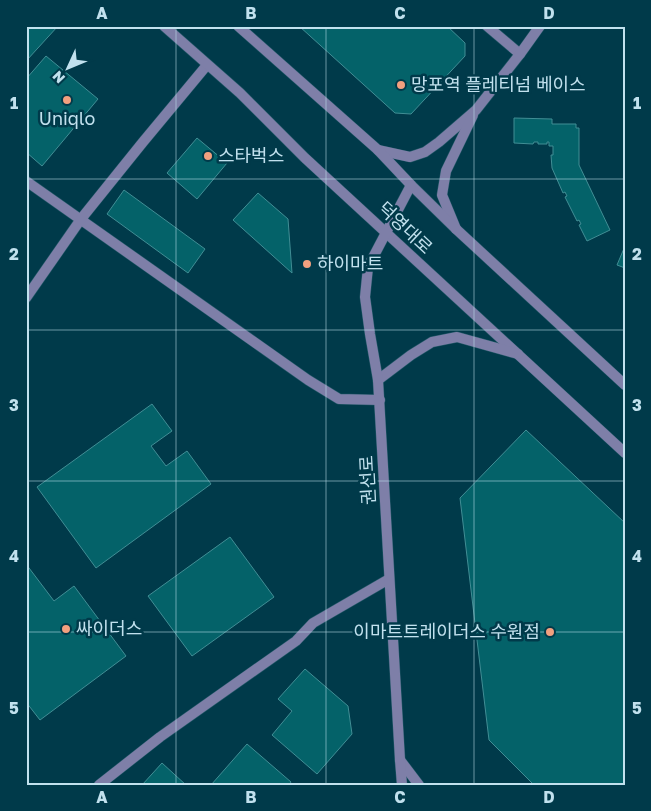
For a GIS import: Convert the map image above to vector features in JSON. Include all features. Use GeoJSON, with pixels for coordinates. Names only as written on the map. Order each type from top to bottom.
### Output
{"type":"FeatureCollection","features":[{"type":"Feature","properties":{"kind":"street","name":"덕영대로"},"geometry":{"type":"LineString","coordinates":[[164,26],[240,93],[305,158],[625,453]]}},
{"type":"Feature","properties":{"kind":"street","name":"덕영대로"},"geometry":{"type":"LineString","coordinates":[[238,26],[378,150],[456,229],[625,384]]}},
{"type":"Feature","properties":{"kind":"street"},"geometry":{"type":"LineString","coordinates":[[488,26],[520,54]]}},
{"type":"Feature","properties":{"kind":"street"},"geometry":{"type":"LineString","coordinates":[[378,150],[410,157],[425,152],[439,142],[476,110],[540,26]]}},
{"type":"Feature","properties":{"kind":"street"},"geometry":{"type":"LineString","coordinates":[[26,298],[81,220],[207,65]]}},
{"type":"Feature","properties":{"kind":"street"},"geometry":{"type":"LineString","coordinates":[[456,229],[442,194],[446,171],[476,110]]}},
{"type":"Feature","properties":{"kind":"street"},"geometry":{"type":"LineString","coordinates":[[26,181],[308,380],[339,399],[380,400]]}},
{"type":"Feature","properties":{"kind":"street","name":"권선로"},"geometry":{"type":"LineString","coordinates":[[402,785],[380,400],[365,297],[368,267],[411,185]]}},
{"type":"Feature","properties":{"kind":"street"},"geometry":{"type":"LineString","coordinates":[[378,380],[432,342],[457,337],[519,355]]}},
{"type":"Feature","properties":{"kind":"street"},"geometry":{"type":"LineString","coordinates":[[99,785],[160,737],[296,642],[313,623],[390,579]]}},
{"type":"Feature","properties":{"kind":"street"},"geometry":{"type":"LineString","coordinates":[[400,760],[419,785]]}},
{"type":"Feature","properties":{"kind":"building"},"geometry":{"type":"Polygon","coordinates":[[[26,26],[58,26],[27,60],[26,59],[26,26]]]}},
{"type":"Feature","properties":{"kind":"building","name":"망포역 플레티넘 베이스"},"geometry":{"type":"Polygon","coordinates":[[[299,26],[447,26],[465,43],[465,56],[411,114],[395,113],[299,26]]]}},
{"type":"Feature","properties":{"kind":"building"},"geometry":{"type":"Polygon","coordinates":[[[46,56],[98,99],[42,166],[26,152],[26,79],[46,56]]]}},
{"type":"Feature","properties":{"kind":"building"},"geometry":{"type":"Polygon","coordinates":[[[514,118],[552,119],[552,124],[576,124],[576,128],[579,128],[579,165],[610,230],[587,241],[579,225],[581,224],[579,220],[577,221],[565,197],[567,196],[565,192],[563,193],[552,168],[551,155],[553,155],[553,146],[549,146],[549,142],[547,144],[538,144],[538,142],[533,144],[514,143],[514,118]]]}},
{"type":"Feature","properties":{"kind":"building"},"geometry":{"type":"Polygon","coordinates":[[[197,138],[227,163],[197,199],[167,173],[197,138]]]}},
{"type":"Feature","properties":{"kind":"building"},"geometry":{"type":"Polygon","coordinates":[[[124,190],[205,249],[188,273],[107,214],[124,190]]]}},
{"type":"Feature","properties":{"kind":"building"},"geometry":{"type":"Polygon","coordinates":[[[258,193],[288,219],[292,273],[233,220],[258,193]]]}},
{"type":"Feature","properties":{"kind":"building"},"geometry":{"type":"Polygon","coordinates":[[[625,246],[625,268],[617,265],[625,246]]]}},
{"type":"Feature","properties":{"kind":"building"},"geometry":{"type":"Polygon","coordinates":[[[152,404],[172,431],[151,446],[166,466],[187,451],[211,484],[96,568],[37,487],[152,404]]]}},
{"type":"Feature","properties":{"kind":"building","name":"이마트트레이더스 수원점"},"geometry":{"type":"Polygon","coordinates":[[[526,430],[625,523],[625,785],[534,785],[489,740],[460,498],[526,430]]]}},
{"type":"Feature","properties":{"kind":"building"},"geometry":{"type":"Polygon","coordinates":[[[230,537],[274,597],[192,656],[148,596],[230,537]]]}},
{"type":"Feature","properties":{"kind":"building","name":"싸이더스"},"geometry":{"type":"Polygon","coordinates":[[[26,564],[54,601],[74,586],[126,656],[40,720],[26,702],[26,564]]]}},
{"type":"Feature","properties":{"kind":"building"},"geometry":{"type":"Polygon","coordinates":[[[305,669],[348,706],[352,734],[317,774],[272,735],[292,711],[278,699],[305,669]]]}},
{"type":"Feature","properties":{"kind":"building"},"geometry":{"type":"Polygon","coordinates":[[[247,744],[291,782],[289,785],[211,785],[247,744]]]}},
{"type":"Feature","properties":{"kind":"building"},"geometry":{"type":"Polygon","coordinates":[[[162,763],[186,785],[142,785],[162,763]]]}},
{"type":"Feature","properties":{"kind":"place","name":"망포역 플레티넘 베이스"},"geometry":{"type":"Point","coordinates":[401,85]}},
{"type":"Feature","properties":{"kind":"place","name":"Uniqlo"},"geometry":{"type":"Point","coordinates":[67,100]}},
{"type":"Feature","properties":{"kind":"place","name":"스타벅스"},"geometry":{"type":"Point","coordinates":[208,156]}},
{"type":"Feature","properties":{"kind":"place","name":"하이마트"},"geometry":{"type":"Point","coordinates":[307,264]}},
{"type":"Feature","properties":{"kind":"place","name":"싸이더스"},"geometry":{"type":"Point","coordinates":[66,629]}},
{"type":"Feature","properties":{"kind":"place","name":"이마트트레이더스 수원점"},"geometry":{"type":"Point","coordinates":[550,632]}}]}
